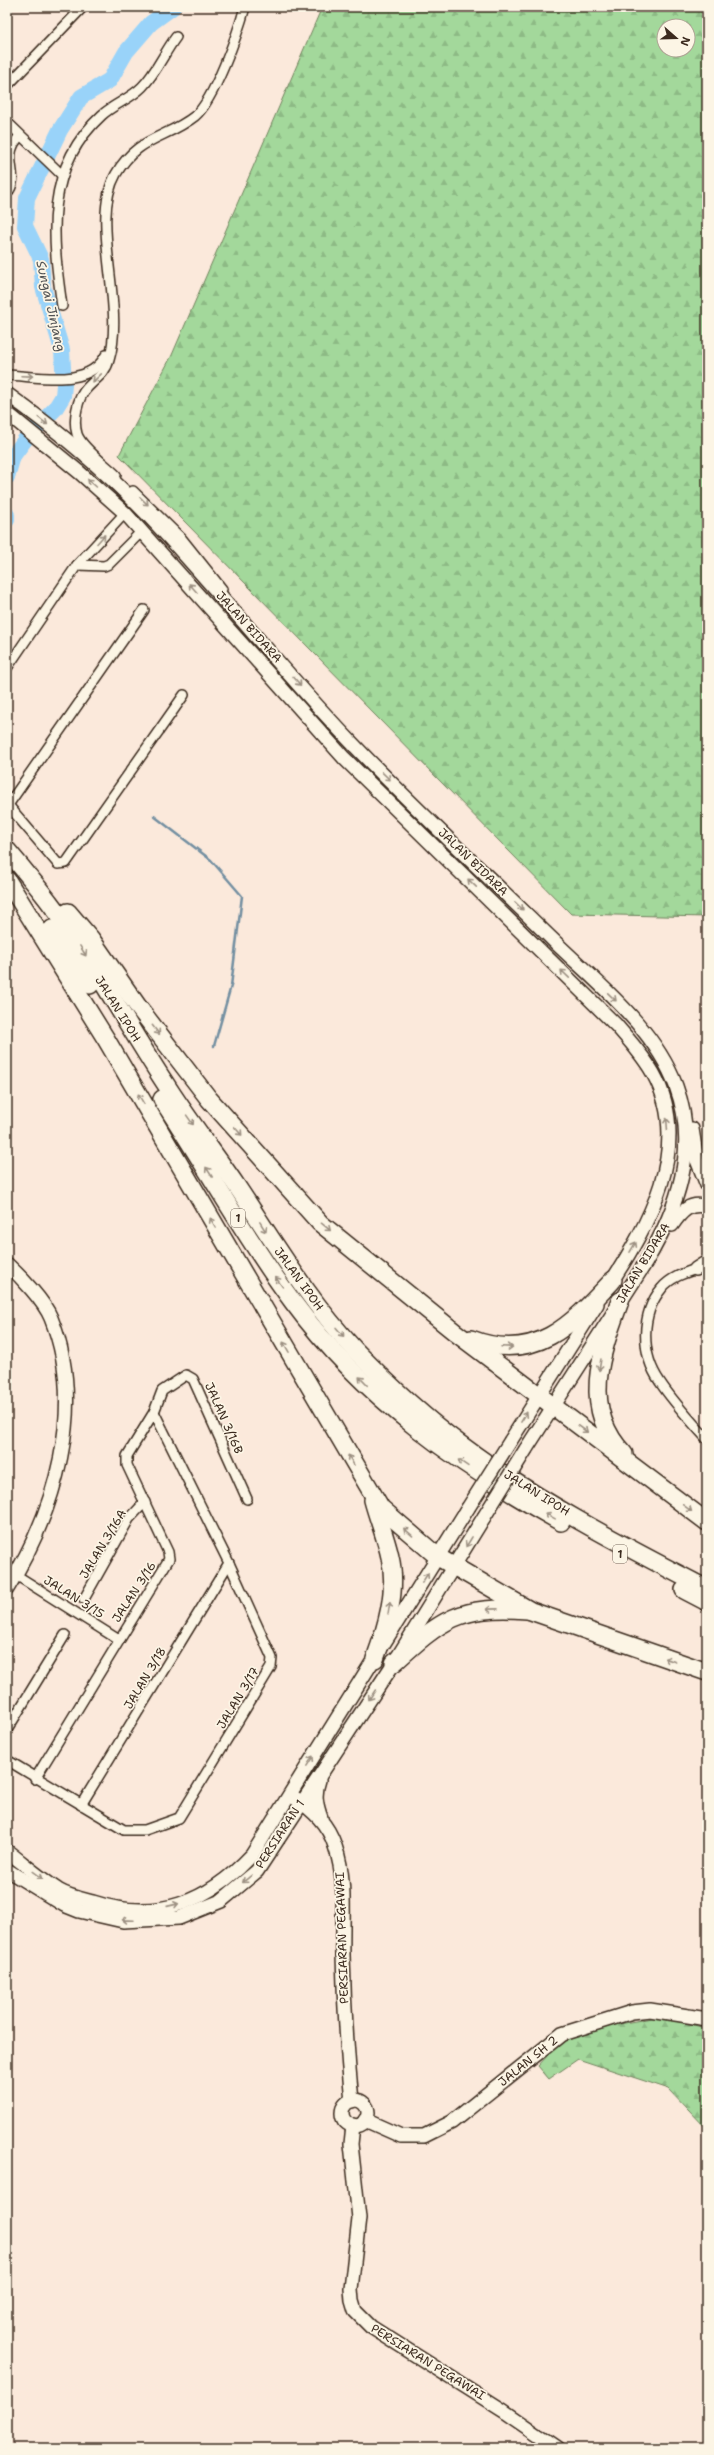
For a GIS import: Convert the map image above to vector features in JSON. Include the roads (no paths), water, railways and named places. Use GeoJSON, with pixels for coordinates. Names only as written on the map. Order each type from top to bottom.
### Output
{"type":"FeatureCollection","features":[{"type":"Feature","properties":{"kind":"highway","name":"JALAN IPOH"},"geometry":{"type":"LineString","coordinates":[[7,850],[27,874],[78,944],[166,1085],[236,1184],[284,1261],[311,1299],[354,1348],[414,1408],[461,1445],[544,1498],[614,1539],[707,1588]]}},
{"type":"Feature","properties":{"kind":"highway","name":"JALAN IPOH"},"geometry":{"type":"LineString","coordinates":[[7,870],[48,923],[90,985],[262,1258],[294,1303],[327,1343],[365,1384],[393,1410],[445,1451],[492,1483],[707,1602]]}},
{"type":"Feature","properties":{"kind":"highway"},"geometry":{"type":"LineString","coordinates":[[27,874],[70,914],[91,939],[139,1008],[209,1099],[320,1223],[456,1333],[665,1492],[707,1522]]}},
{"type":"Feature","properties":{"kind":"highway"},"geometry":{"type":"LineString","coordinates":[[7,880],[106,1039],[371,1494],[381,1508],[438,1557],[531,1611],[707,1672]]}},
{"type":"Feature","properties":{"kind":"highway"},"geometry":{"type":"LineString","coordinates":[[456,1333],[498,1346],[520,1346],[538,1342],[567,1327],[613,1280]]}},
{"type":"Feature","properties":{"kind":"highway"},"geometry":{"type":"LineString","coordinates":[[620,1301],[600,1359],[598,1396],[602,1418],[618,1447],[665,1492]]}},
{"type":"Feature","properties":{"kind":"highway"},"geometry":{"type":"LineString","coordinates":[[371,1494],[390,1557],[392,1577],[385,1631],[375,1659]]}},
{"type":"Feature","properties":{"kind":"highway"},"geometry":{"type":"LineString","coordinates":[[394,1663],[420,1639],[455,1616],[482,1609],[531,1611]]}},
{"type":"Feature","properties":{"kind":"main road","name":"JALAN BIDARA"},"geometry":{"type":"LineString","coordinates":[[7,394],[30,410],[73,445],[161,529],[351,742],[631,1016],[669,1070],[683,1109],[686,1131],[683,1175],[677,1199],[660,1239],[646,1262],[552,1406],[484,1516]]}},
{"type":"Feature","properties":{"kind":"main road","name":"JALAN BIDARA"},"geometry":{"type":"LineString","coordinates":[[7,413],[46,444],[125,513],[344,758],[616,1025],[645,1060],[661,1090],[666,1110],[668,1129],[665,1175],[651,1214],[613,1280],[538,1394],[468,1508]]}},
{"type":"Feature","properties":{"kind":"main road"},"geometry":{"type":"LineString","coordinates":[[73,445],[122,499],[142,518],[145,528],[141,532]]}},
{"type":"Feature","properties":{"kind":"main road"},"geometry":{"type":"LineString","coordinates":[[631,1016],[660,1045],[679,1077],[687,1104],[697,1160],[707,1185]]}},
{"type":"Feature","properties":{"kind":"main road"},"geometry":{"type":"LineString","coordinates":[[646,1262],[684,1209],[696,1204],[707,1207]]}},
{"type":"Feature","properties":{"kind":"main road"},"geometry":{"type":"LineString","coordinates":[[7,1264],[21,1278],[50,1317],[63,1356],[65,1404],[60,1465],[43,1522],[16,1575],[7,1589]]}},
{"type":"Feature","properties":{"kind":"main road","name":"PERSIARAN 1"},"geometry":{"type":"LineString","coordinates":[[7,1851],[59,1890],[80,1898],[127,1910],[151,1910],[177,1905],[211,1891],[233,1875],[252,1855],[468,1508]]}},
{"type":"Feature","properties":{"kind":"main road","name":"PERSIARAN 1"},"geometry":{"type":"LineString","coordinates":[[7,1870],[43,1894],[79,1911],[123,1921],[179,1918],[221,1901],[257,1871],[301,1802],[394,1663],[484,1516]]}},
{"type":"Feature","properties":{"kind":"main road"},"geometry":{"type":"LineString","coordinates":[[321,1818],[316,1804],[315,1791],[322,1771]]}},
{"type":"Feature","properties":{"kind":"main road","name":"PERSIARAN PEGAWAI"},"geometry":{"type":"LineString","coordinates":[[289,1794],[321,1818],[335,1845],[340,1867],[345,2018],[352,2101]]}},
{"type":"Feature","properties":{"kind":"main road","name":"JALAN SH 2"},"geometry":{"type":"LineString","coordinates":[[365,2120],[401,2136],[424,2136],[452,2122],[562,2034],[632,2012],[650,2010],[707,2019]]}},
{"type":"Feature","properties":{"kind":"main road"},"geometry":{"type":"LineString","coordinates":[[352,2101],[360,2102],[366,2108],[365,2120],[353,2126],[345,2121],[342,2113],[345,2105],[352,2101]]}},
{"type":"Feature","properties":{"kind":"main road","name":"PERSIARAN PEGAWAI"},"geometry":{"type":"LineString","coordinates":[[353,2126],[351,2144],[359,2207],[351,2289],[355,2311],[371,2327],[504,2411],[558,2448]]}},
{"type":"Feature","properties":{"kind":"street"},"geometry":{"type":"LineString","coordinates":[[7,86],[83,7]]}},
{"type":"Feature","properties":{"kind":"street"},"geometry":{"type":"LineString","coordinates":[[245,7],[205,105],[181,125],[151,138],[140,146],[116,175],[108,196],[106,220],[114,325],[112,343],[109,360],[105,371],[86,389],[80,398],[77,425],[81,441],[182,539],[208,569],[246,623]]}},
{"type":"Feature","properties":{"kind":"street"},"geometry":{"type":"LineString","coordinates":[[62,306],[54,242],[55,215],[60,173],[85,134],[117,103],[130,97],[142,87],[176,37]]}},
{"type":"Feature","properties":{"kind":"street"},"geometry":{"type":"LineString","coordinates":[[7,122],[60,173]]}},
{"type":"Feature","properties":{"kind":"street"},"geometry":{"type":"LineString","coordinates":[[7,193],[13,182],[11,161],[12,147],[20,135]]}},
{"type":"Feature","properties":{"kind":"street"},"geometry":{"type":"LineString","coordinates":[[7,375],[76,377],[88,374],[102,364],[112,343]]}},
{"type":"Feature","properties":{"kind":"street"},"geometry":{"type":"LineString","coordinates":[[7,668],[77,565],[125,513]]}},
{"type":"Feature","properties":{"kind":"street"},"geometry":{"type":"LineString","coordinates":[[77,565],[104,566],[109,564],[141,532]]}},
{"type":"Feature","properties":{"kind":"street"},"geometry":{"type":"LineString","coordinates":[[144,610],[59,733],[7,804],[58,864],[66,864],[184,695]]}},
{"type":"Feature","properties":{"kind":"street"},"geometry":{"type":"LineString","coordinates":[[703,1265],[670,1280],[656,1297],[645,1322],[647,1346],[654,1370],[666,1390],[707,1439]]}},
{"type":"Feature","properties":{"kind":"street","name":"JALAN 3/16B"},"geometry":{"type":"LineString","coordinates":[[154,1412],[162,1391],[186,1375],[190,1375],[247,1499]]}},
{"type":"Feature","properties":{"kind":"street","name":"JALAN 3/16"},"geometry":{"type":"LineString","coordinates":[[35,1779],[169,1559],[168,1552],[127,1465],[127,1456],[154,1412]]}},
{"type":"Feature","properties":{"kind":"street","name":"JALAN 3/17"},"geometry":{"type":"LineString","coordinates":[[7,1760],[35,1779],[124,1830],[145,1830],[179,1818],[271,1666],[272,1658],[229,1563],[154,1412]]}},
{"type":"Feature","properties":{"kind":"street","name":"JALAN 3/16A"},"geometry":{"type":"LineString","coordinates":[[84,1599],[129,1519],[145,1502]]}},
{"type":"Feature","properties":{"kind":"street","name":"JALAN 3/18"},"geometry":{"type":"LineString","coordinates":[[81,1805],[229,1563]]}},
{"type":"Feature","properties":{"kind":"street","name":"JALAN 3/15"},"geometry":{"type":"LineString","coordinates":[[16,1575],[119,1640]]}},
{"type":"Feature","properties":{"kind":"street"},"geometry":{"type":"LineString","coordinates":[[7,1730],[65,1635]]}},
{"type":"Feature","properties":{"kind":"waterway","name":"Sungai Jinjang"},"geometry":{"type":"LineString","coordinates":[[7,477],[13,456],[27,437],[55,409],[63,396],[64,385],[62,350],[43,287],[41,259],[25,226],[27,198],[60,130],[81,97],[110,80],[126,52],[151,23],[173,7]]}},
{"type":"Feature","properties":{"kind":"waterway","name":"Sungai Jinjang"},"geometry":{"type":"LineString","coordinates":[[7,515],[7,520]]}},
{"type":"Feature","properties":{"kind":"waterway"},"geometry":{"type":"LineString","coordinates":[[154,816],[211,860],[242,896],[231,986],[214,1046]]}}]}
